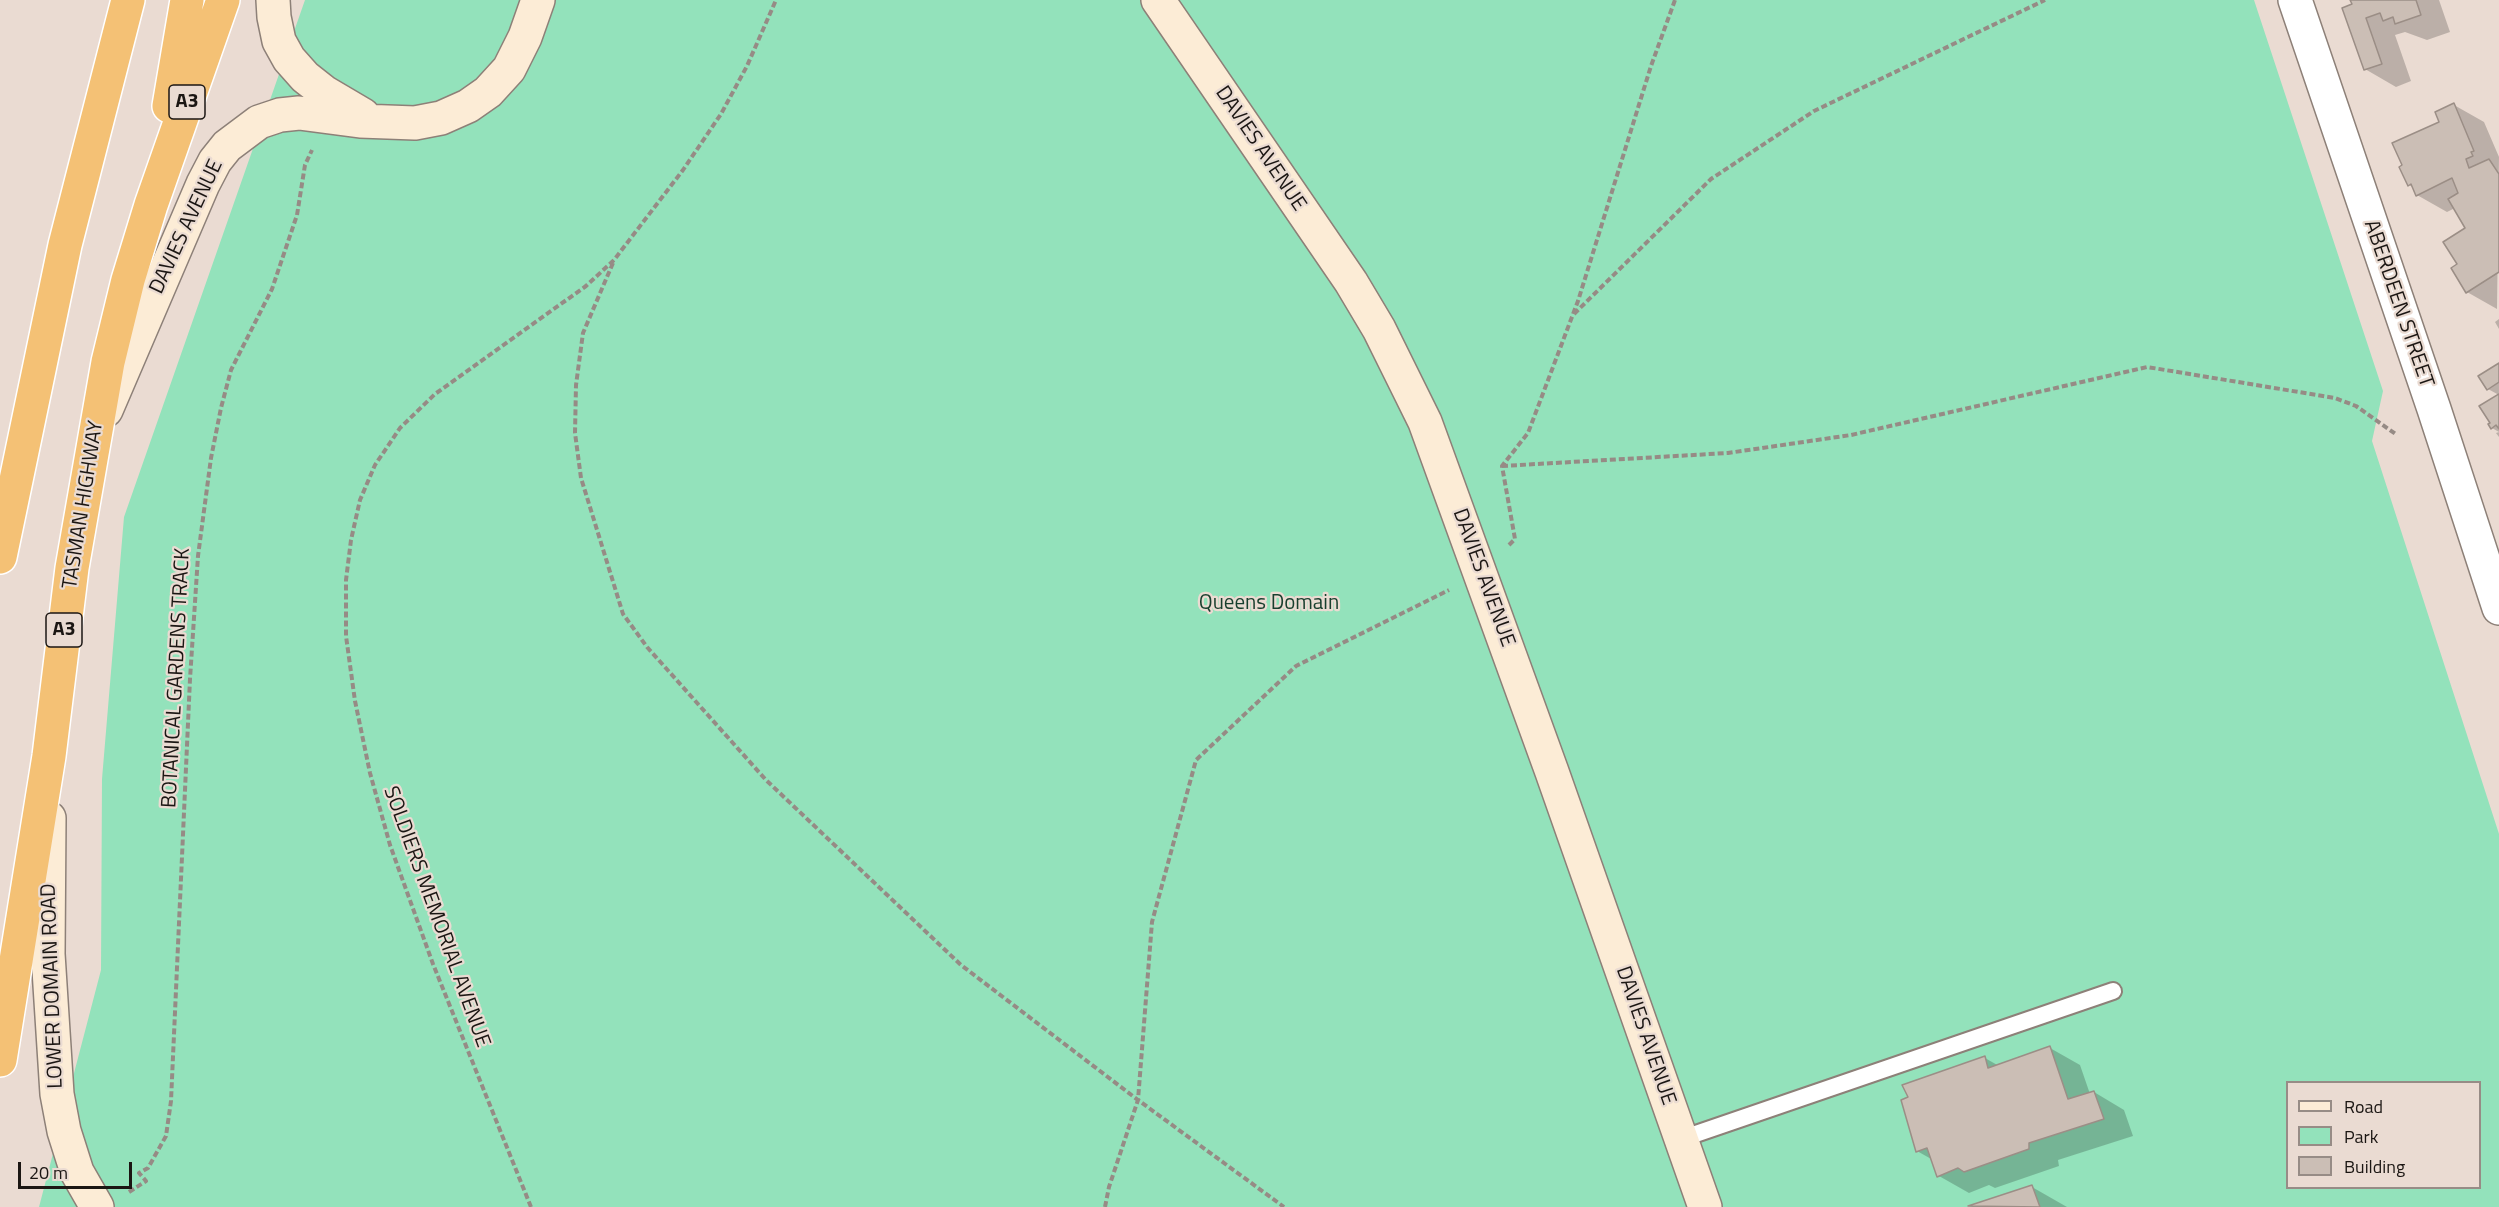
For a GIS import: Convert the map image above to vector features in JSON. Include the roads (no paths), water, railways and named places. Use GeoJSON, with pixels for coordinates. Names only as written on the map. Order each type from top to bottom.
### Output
{"type":"FeatureCollection","features":[{"type":"Feature","properties":{"kind":"highway"},"geometry":{"type":"LineString","coordinates":[[0,557],[65,245],[128,0]]}},
{"type":"Feature","properties":{"kind":"highway"},"geometry":{"type":"LineString","coordinates":[[151,205],[187,0]]}},
{"type":"Feature","properties":{"kind":"highway","name":"TASMAN HIGHWAY"},"geometry":{"type":"LineString","coordinates":[[0,1060],[49,756],[72,568],[108,362],[151,205],[223,0]]}},
{"type":"Feature","properties":{"kind":"street","name":"DAVIES AVENUE"},"geometry":{"type":"LineString","coordinates":[[273,0],[279,41],[289,59],[305,77],[339,102],[361,114],[390,124]]}},
{"type":"Feature","properties":{"kind":"street"},"geometry":{"type":"LineString","coordinates":[[525,38],[531,0]]}},
{"type":"Feature","properties":{"kind":"street","name":"DAVIES AVENUE"},"geometry":{"type":"LineString","coordinates":[[95,435],[203,184],[214,161],[227,146],[259,122],[280,115],[299,113],[390,124],[415,123],[441,118],[468,106],[488,92],[509,69],[525,38],[538,0]]}},
{"type":"Feature","properties":{"kind":"street","name":"DAVIES AVENUE"},"geometry":{"type":"LineString","coordinates":[[1158,0],[1351,282],[1379,329],[1425,422],[1705,1207]]}},
{"type":"Feature","properties":{"kind":"street","name":"ABERDEEN STREET"},"geometry":{"type":"LineString","coordinates":[[2295,0],[2499,608]]}},
{"type":"Feature","properties":{"kind":"street","name":"LOWER DOMAIN ROAD"},"geometry":{"type":"LineString","coordinates":[[49,756],[48,954],[56,1083],[64,1131],[86,1190],[110,1203]]}},
{"type":"Feature","properties":{"kind":"lane"},"geometry":{"type":"LineString","coordinates":[[1681,1139],[2113,991]]}},
{"type":"Feature","properties":{"kind":"park label","name":"Queens Domain"},"geometry":{"type":"Point","coordinates":[1269,604]}}]}
